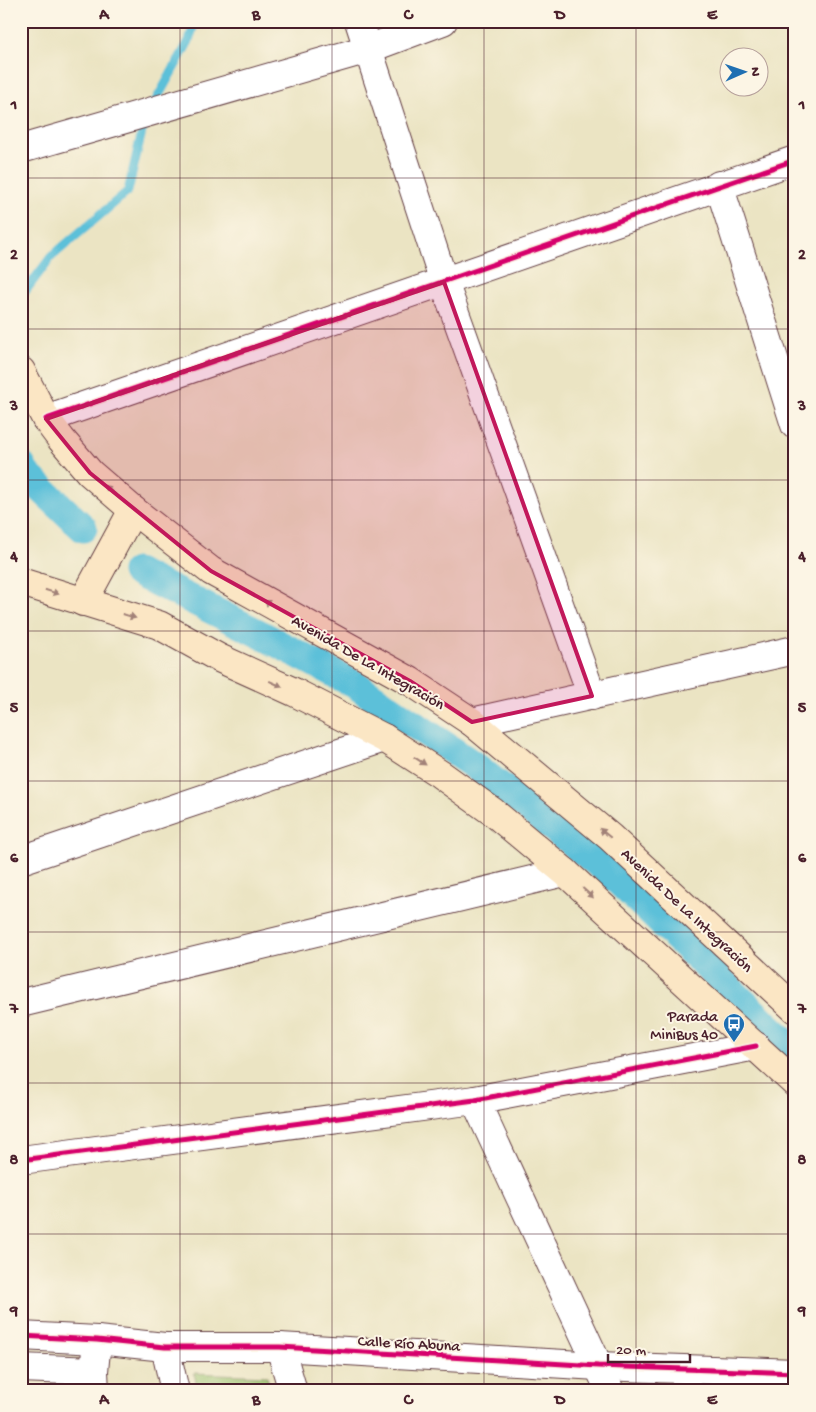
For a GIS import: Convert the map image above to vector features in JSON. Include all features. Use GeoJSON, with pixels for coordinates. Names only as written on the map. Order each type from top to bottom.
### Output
{"type":"FeatureCollection","features":[{"type":"Feature","properties":{"kind":"main road","name":"Avenida De La Integración"},"geometry":{"type":"LineString","coordinates":[[21,371],[46,419],[90,473],[133,510],[211,571],[410,681],[472,722],[610,837],[795,1009]]}},
{"type":"Feature","properties":{"kind":"main road"},"geometry":{"type":"LineString","coordinates":[[83,602],[133,510]]}},
{"type":"Feature","properties":{"kind":"main road"},"geometry":{"type":"LineString","coordinates":[[21,582],[159,625],[219,658],[294,692],[384,738],[440,774],[493,812],[565,872],[756,1046],[795,1084]]}},
{"type":"Feature","properties":{"kind":"street"},"geometry":{"type":"LineString","coordinates":[[359,21],[444,282],[592,696]]}},
{"type":"Feature","properties":{"kind":"street"},"geometry":{"type":"LineString","coordinates":[[21,149],[368,49],[443,21]]}},
{"type":"Feature","properties":{"kind":"street"},"geometry":{"type":"LineString","coordinates":[[46,419],[795,160]]}},
{"type":"Feature","properties":{"kind":"street"},"geometry":{"type":"LineString","coordinates":[[719,185],[795,424]]}},
{"type":"Feature","properties":{"kind":"street"},"geometry":{"type":"LineString","coordinates":[[472,722],[795,650]]}},
{"type":"Feature","properties":{"kind":"street"},"geometry":{"type":"LineString","coordinates":[[21,860],[384,738]]}},
{"type":"Feature","properties":{"kind":"street"},"geometry":{"type":"LineString","coordinates":[[21,1003],[565,872]]}},
{"type":"Feature","properties":{"kind":"street"},"geometry":{"type":"LineString","coordinates":[[21,1160],[475,1100],[756,1046]]}},
{"type":"Feature","properties":{"kind":"street"},"geometry":{"type":"LineString","coordinates":[[475,1100],[610,1391]]}},
{"type":"Feature","properties":{"kind":"street","name":"Calle Río Abuna"},"geometry":{"type":"LineString","coordinates":[[21,1336],[97,1340],[165,1347],[280,1348],[598,1366],[795,1373]]}},
{"type":"Feature","properties":{"kind":"street"},"geometry":{"type":"LineString","coordinates":[[21,1368],[95,1381],[97,1340]]}},
{"type":"Feature","properties":{"kind":"street"},"geometry":{"type":"LineString","coordinates":[[165,1347],[175,1391]]}},
{"type":"Feature","properties":{"kind":"street"},"geometry":{"type":"LineString","coordinates":[[280,1348],[293,1391]]}},
{"type":"Feature","properties":{"kind":"highlighted area"},"geometry":{"type":"Polygon","coordinates":[[[444,282],[592,696],[472,722],[410,681],[211,571],[90,473],[46,419],[444,282]]]}},
{"type":"Feature","properties":{"kind":"green space"},"geometry":{"type":"Polygon","coordinates":[[[194,1373],[267,1376],[271,1391],[198,1391],[194,1373]]]}},
{"type":"Feature","properties":{"kind":"waterway"},"geometry":{"type":"LineString","coordinates":[[154,104],[189,41],[195,21]]}},
{"type":"Feature","properties":{"kind":"waterway"},"geometry":{"type":"LineString","coordinates":[[21,297],[51,257],[128,191],[147,117]]}},
{"type":"Feature","properties":{"kind":"waterway"},"geometry":{"type":"LineString","coordinates":[[21,465],[26,474],[83,528]]}},
{"type":"Feature","properties":{"kind":"waterway"},"geometry":{"type":"LineString","coordinates":[[136,572],[260,634],[356,685],[475,766],[611,874],[795,1052]]}},
{"type":"Feature","properties":{"kind":"cycle path"},"geometry":{"type":"LineString","coordinates":[[46,419],[795,160]]}},
{"type":"Feature","properties":{"kind":"cycle path"},"geometry":{"type":"LineString","coordinates":[[21,1160],[475,1100],[756,1046]]}},
{"type":"Feature","properties":{"kind":"cycle path"},"geometry":{"type":"LineString","coordinates":[[21,1336],[97,1340],[165,1347],[280,1347],[598,1366],[795,1373]]}},
{"type":"Feature","properties":{"kind":"place","name":"Parada MiniBus 40"},"geometry":{"type":"Point","coordinates":[734,1043]}}]}
